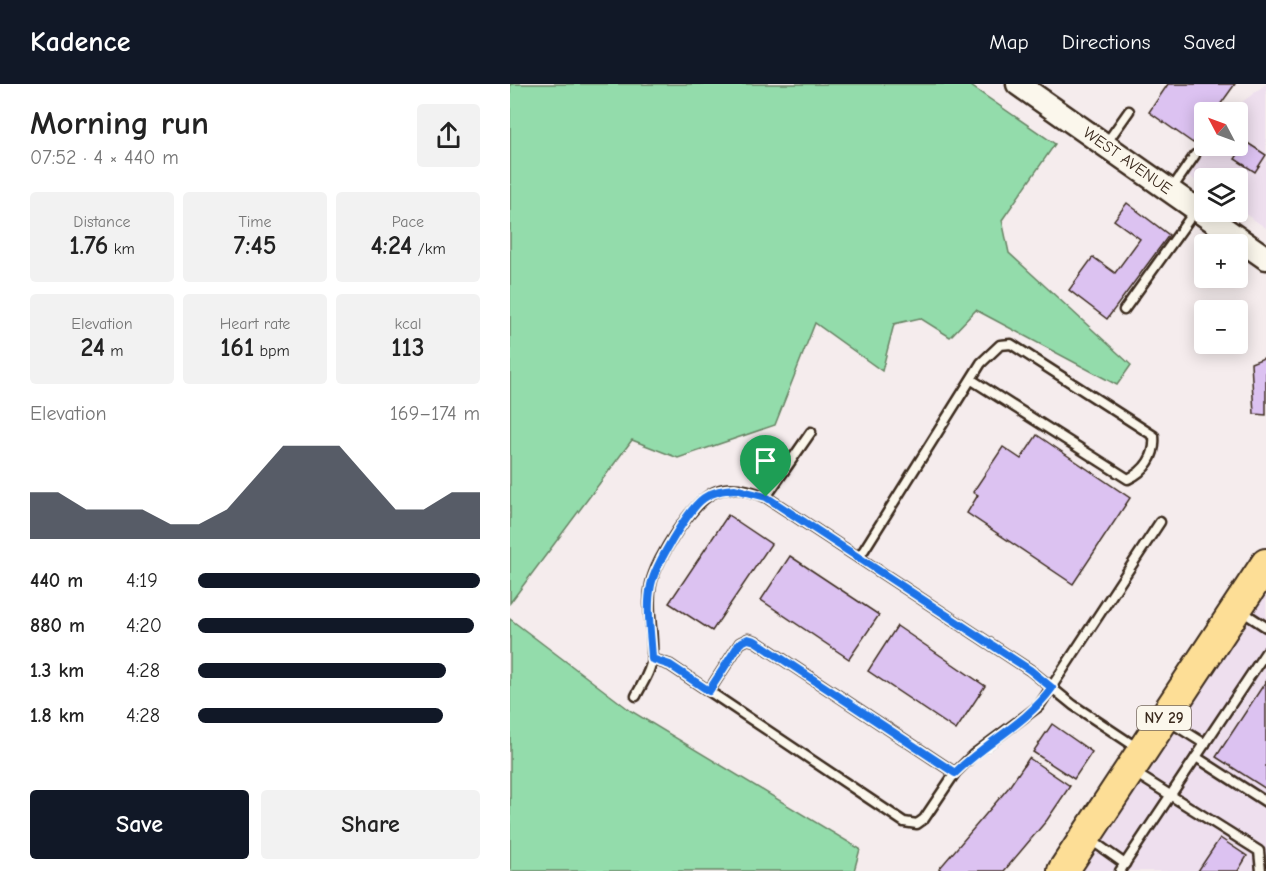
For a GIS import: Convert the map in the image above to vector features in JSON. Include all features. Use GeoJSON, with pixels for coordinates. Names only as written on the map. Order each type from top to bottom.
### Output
{"type":"FeatureCollection","features":[{"type":"Feature","properties":{"kind":"highway","name":"NY 29"},"geometry":{"type":"LineString","coordinates":[[1063,871],[1266,564]]}},
{"type":"Feature","properties":{"kind":"street","name":"WEST AVENUE"},"geometry":{"type":"LineString","coordinates":[[1018,84],[1194,207]]}},
{"type":"Feature","properties":{"kind":"street","name":"WEST AVENUE"},"geometry":{"type":"LineString","coordinates":[[1215,222],[1266,258]]}},
{"type":"Feature","properties":{"kind":"lane"},"geometry":{"type":"LineString","coordinates":[[1106,145],[1129,111]]}},
{"type":"Feature","properties":{"kind":"lane"},"geometry":{"type":"LineString","coordinates":[[1171,190],[1194,156]]}},
{"type":"Feature","properties":{"kind":"lane"},"geometry":{"type":"LineString","coordinates":[[1124,310],[1194,213]]}},
{"type":"Feature","properties":{"kind":"lane"},"geometry":{"type":"LineString","coordinates":[[859,558],[981,363],[1000,345],[1011,344],[1154,436],[1155,451],[1139,474],[1128,479],[972,380]]}},
{"type":"Feature","properties":{"kind":"lane"},"geometry":{"type":"LineString","coordinates":[[766,497],[811,432]]}},
{"type":"Feature","properties":{"kind":"lane"},"geometry":{"type":"LineString","coordinates":[[636,696],[652,659],[648,606],[651,583],[658,563],[690,514],[702,500],[717,490],[743,490],[766,497],[1030,670],[1136,760],[1170,796],[1259,851],[1261,871]]}},
{"type":"Feature","properties":{"kind":"lane"},"geometry":{"type":"LineString","coordinates":[[652,659],[670,665],[909,824],[917,824],[924,819],[955,773],[973,755],[1039,706],[1161,522]]}},
{"type":"Feature","properties":{"kind":"lane"},"geometry":{"type":"LineString","coordinates":[[1237,608],[1266,627]]}},
{"type":"Feature","properties":{"kind":"lane"},"geometry":{"type":"LineString","coordinates":[[709,691],[740,643],[748,639],[755,641],[955,773]]}},
{"type":"Feature","properties":{"kind":"lane"},"geometry":{"type":"LineString","coordinates":[[1086,837],[1123,868],[1266,652]]}},
{"type":"Feature","properties":{"kind":"lane"},"geometry":{"type":"LineString","coordinates":[[1164,717],[1205,744]]}},
{"type":"Feature","properties":{"kind":"lane"},"geometry":{"type":"LineString","coordinates":[[1196,757],[1266,802]]}},
{"type":"Feature","properties":{"kind":"shaded area"},"geometry":{"type":"Polygon","coordinates":[[[1266,84],[1266,228],[1248,216],[1248,168],[1194,168],[1202,156],[1248,156],[1248,102],[1242,102],[1266,84]]]}},
{"type":"Feature","properties":{"kind":"shaded area"},"geometry":{"type":"Polygon","coordinates":[[[1194,168],[1194,179],[1189,176],[1194,168]]]}},
{"type":"Feature","properties":{"kind":"shaded area"},"geometry":{"type":"Polygon","coordinates":[[[1266,589],[1266,871],[1080,871],[1266,589]]]}},
{"type":"Feature","properties":{"kind":"green space"},"geometry":{"type":"Polygon","coordinates":[[[510,84],[968,84],[1055,144],[1002,220],[1009,253],[1131,365],[1117,385],[976,310],[950,337],[920,318],[894,324],[882,371],[815,323],[775,425],[678,458],[632,440],[510,603],[510,84]]]}},
{"type":"Feature","properties":{"kind":"green space"},"geometry":{"type":"Polygon","coordinates":[[[510,619],[631,711],[860,849],[854,871],[510,871],[510,619]]]}},
{"type":"Feature","properties":{"kind":"building"},"geometry":{"type":"Polygon","coordinates":[[[1168,84],[1235,84],[1222,102],[1194,102],[1193,143],[1149,112],[1168,84]]]}},
{"type":"Feature","properties":{"kind":"building"},"geometry":{"type":"Polygon","coordinates":[[[1248,143],[1266,155],[1255,172],[1235,159],[1237,156],[1248,156],[1248,143]]]}},
{"type":"Feature","properties":{"kind":"building"},"geometry":{"type":"Polygon","coordinates":[[[1127,203],[1169,235],[1107,319],[1069,290],[1093,257],[1115,273],[1140,239],[1114,220],[1127,203]]]}},
{"type":"Feature","properties":{"kind":"building"},"geometry":{"type":"Polygon","coordinates":[[[1266,357],[1266,415],[1254,414],[1251,363],[1266,357]]]}},
{"type":"Feature","properties":{"kind":"building"},"geometry":{"type":"Polygon","coordinates":[[[1037,435],[1130,498],[1073,584],[967,513],[978,495],[973,492],[1003,447],[1021,459],[1037,435]]]}},
{"type":"Feature","properties":{"kind":"building"},"geometry":{"type":"Polygon","coordinates":[[[728,515],[771,544],[712,631],[669,603],[728,515]]]}},
{"type":"Feature","properties":{"kind":"building"},"geometry":{"type":"Polygon","coordinates":[[[790,556],[879,615],[849,659],[761,600],[790,556]]]}},
{"type":"Feature","properties":{"kind":"building"},"geometry":{"type":"Polygon","coordinates":[[[897,626],[985,686],[956,730],[868,671],[897,626]]]}},
{"type":"Feature","properties":{"kind":"building"},"geometry":{"type":"Polygon","coordinates":[[[1266,681],[1266,789],[1216,757],[1266,681]]]}},
{"type":"Feature","properties":{"kind":"building"},"geometry":{"type":"Polygon","coordinates":[[[1052,724],[1092,752],[1074,779],[1033,752],[1052,724]]]}},
{"type":"Feature","properties":{"kind":"building"},"geometry":{"type":"Polygon","coordinates":[[[1029,758],[1070,786],[1047,820],[1004,871],[942,871],[939,869],[1009,787],[1029,758]]]}},
{"type":"Feature","properties":{"kind":"building"},"geometry":{"type":"Polygon","coordinates":[[[1220,838],[1247,856],[1238,871],[1198,871],[1220,838]]]}},
{"type":"Feature","properties":{"kind":"route"},"geometry":{"type":"LineString","coordinates":[[717,490],[751,491],[766,497],[1030,670],[1052,688],[1039,706],[1027,717],[973,755],[955,773],[755,641],[748,639],[740,643],[709,691],[670,665],[652,659],[648,606],[651,583],[658,563],[690,514],[702,500],[717,490]]}}]}
